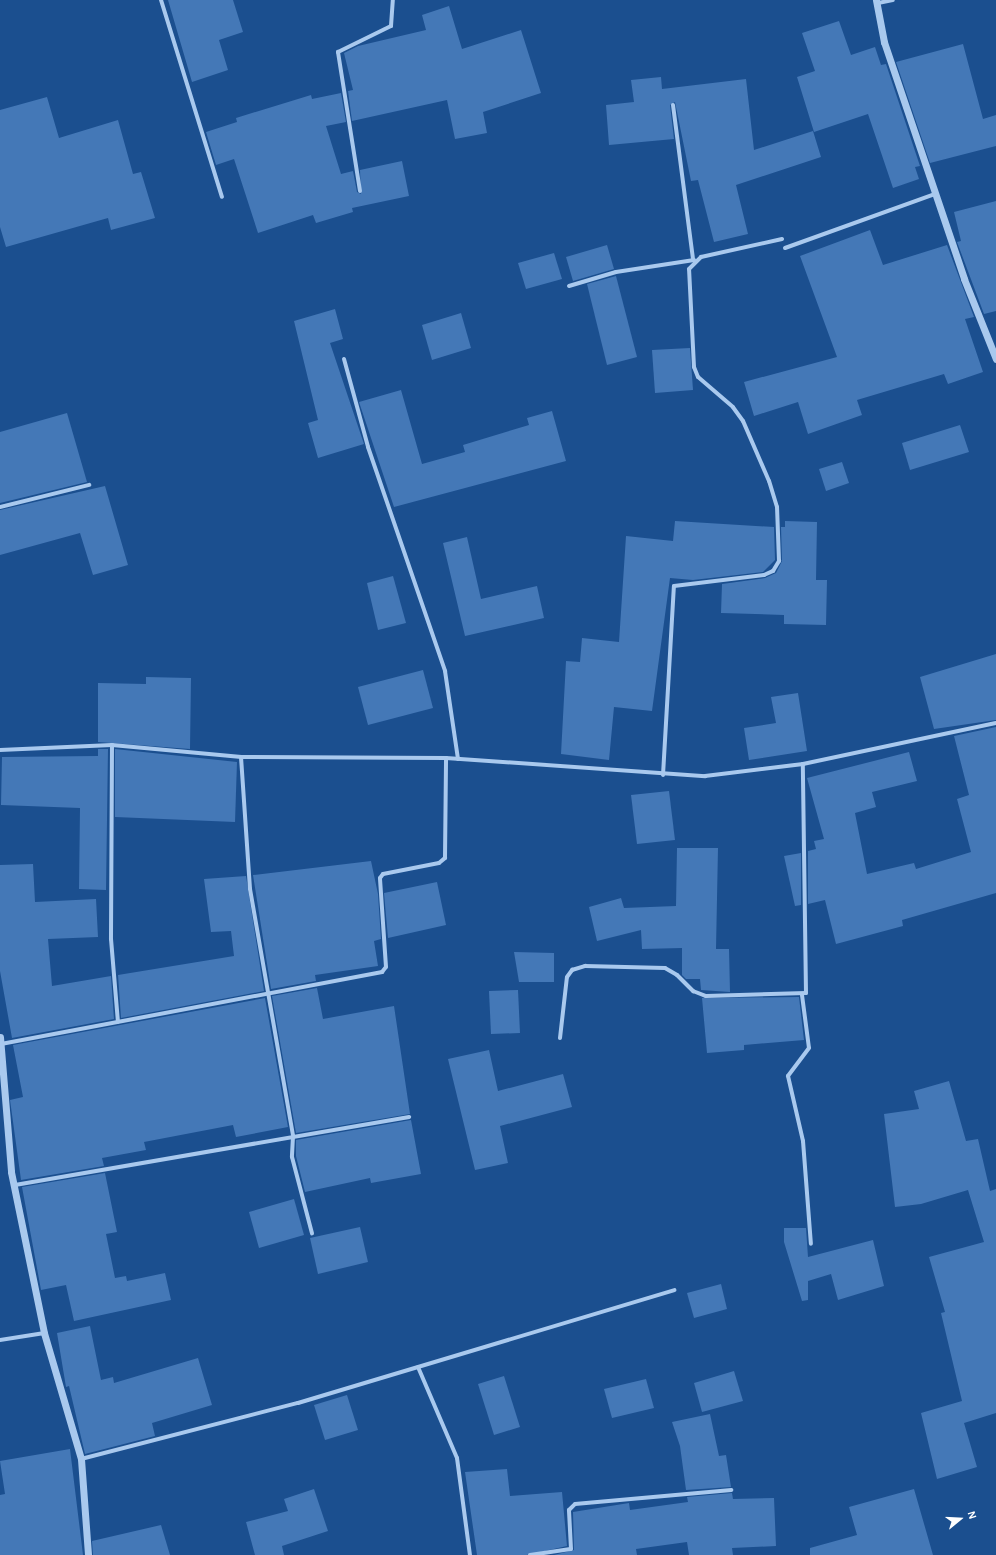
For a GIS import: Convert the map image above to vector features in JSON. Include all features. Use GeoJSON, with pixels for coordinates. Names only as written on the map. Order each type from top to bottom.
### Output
{"type":"FeatureCollection","features":[{"type":"Feature","properties":{"kind":"street"},"geometry":{"type":"LineString","coordinates":[[161,0],[222,197]]}},
{"type":"Feature","properties":{"kind":"street"},"geometry":{"type":"LineString","coordinates":[[360,191],[338,52],[391,26],[393,0]]}},
{"type":"Feature","properties":{"kind":"street"},"geometry":{"type":"LineString","coordinates":[[893,0],[877,2],[884,42],[935,194],[996,360]]}},
{"type":"Feature","properties":{"kind":"street"},"geometry":{"type":"LineString","coordinates":[[663,775],[674,586],[770,574],[779,561],[777,507],[769,481],[743,421],[733,407],[698,377],[694,367],[687,280],[695,260],[673,105]]}},
{"type":"Feature","properties":{"kind":"street"},"geometry":{"type":"LineString","coordinates":[[785,248],[935,194]]}},
{"type":"Feature","properties":{"kind":"street"},"geometry":{"type":"LineString","coordinates":[[569,286],[616,272],[695,260],[782,239]]}},
{"type":"Feature","properties":{"kind":"street"},"geometry":{"type":"LineString","coordinates":[[344,359],[368,447],[445,671],[458,759]]}},
{"type":"Feature","properties":{"kind":"street"},"geometry":{"type":"LineString","coordinates":[[0,507],[89,485]]}},
{"type":"Feature","properties":{"kind":"street"},"geometry":{"type":"LineString","coordinates":[[0,750],[112,745],[241,757],[446,758],[663,775],[705,776],[803,764],[996,723]]}},
{"type":"Feature","properties":{"kind":"street"},"geometry":{"type":"LineString","coordinates":[[112,745],[111,939],[118,1022]]}},
{"type":"Feature","properties":{"kind":"street"},"geometry":{"type":"LineString","coordinates":[[241,757],[250,889],[293,1136],[292,1157],[312,1233]]}},
{"type":"Feature","properties":{"kind":"street"},"geometry":{"type":"LineString","coordinates":[[88,1555],[81,1459],[44,1332],[15,1185],[0,1040],[118,1022],[384,970],[380,878],[383,874],[443,860],[446,758]]}},
{"type":"Feature","properties":{"kind":"street"},"geometry":{"type":"LineString","coordinates":[[560,1038],[567,977],[572,970],[585,966],[665,968],[677,975],[693,991],[706,996],[802,995],[807,992],[803,764]]}},
{"type":"Feature","properties":{"kind":"street"},"geometry":{"type":"LineString","coordinates":[[802,995],[809,1048],[788,1076],[803,1141],[811,1244]]}},
{"type":"Feature","properties":{"kind":"street"},"geometry":{"type":"LineString","coordinates":[[15,1185],[409,1117]]}},
{"type":"Feature","properties":{"kind":"street"},"geometry":{"type":"LineString","coordinates":[[81,1459],[227,1422],[418,1367],[674,1290]]}},
{"type":"Feature","properties":{"kind":"street"},"geometry":{"type":"LineString","coordinates":[[0,1340],[44,1332]]}},
{"type":"Feature","properties":{"kind":"street"},"geometry":{"type":"LineString","coordinates":[[418,1367],[457,1458],[470,1555]]}},
{"type":"Feature","properties":{"kind":"street"},"geometry":{"type":"LineString","coordinates":[[530,1555],[571,1549],[569,1510],[575,1504],[731,1490]]}},
{"type":"Feature","properties":{"kind":"building"},"geometry":{"type":"Polygon","coordinates":[[[168,0],[233,0],[243,32],[219,40],[228,70],[192,82],[168,0]]]}},
{"type":"Feature","properties":{"kind":"building"},"geometry":{"type":"Polygon","coordinates":[[[449,6],[462,49],[521,30],[541,93],[483,112],[487,133],[455,139],[447,100],[352,121],[348,91],[353,90],[344,53],[358,46],[426,30],[422,15],[449,6]]]}},
{"type":"Feature","properties":{"kind":"building"},"geometry":{"type":"Polygon","coordinates":[[[839,21],[851,55],[875,47],[881,65],[886,64],[920,166],[915,167],[919,179],[893,188],[868,114],[814,132],[797,77],[815,71],[802,33],[839,21]]]}},
{"type":"Feature","properties":{"kind":"building"},"geometry":{"type":"Polygon","coordinates":[[[963,44],[983,119],[996,115],[996,146],[930,163],[896,62],[963,44]]]}},
{"type":"Feature","properties":{"kind":"building"},"geometry":{"type":"Polygon","coordinates":[[[661,77],[662,89],[746,79],[754,150],[813,131],[821,157],[736,185],[748,234],[714,242],[698,180],[691,181],[675,102],[670,105],[674,139],[609,145],[606,105],[634,102],[631,80],[661,77]]]}},
{"type":"Feature","properties":{"kind":"building"},"geometry":{"type":"Polygon","coordinates":[[[341,93],[346,122],[326,126],[341,174],[353,171],[357,192],[361,194],[360,170],[402,161],[409,196],[352,208],[353,212],[316,223],[313,215],[258,233],[234,159],[216,165],[206,132],[237,122],[236,118],[311,95],[312,99],[341,93]]]}},
{"type":"Feature","properties":{"kind":"building"},"geometry":{"type":"Polygon","coordinates":[[[47,97],[59,138],[118,120],[133,174],[141,172],[155,218],[111,230],[108,218],[6,247],[0,227],[0,110],[47,97]]]}},
{"type":"Feature","properties":{"kind":"building"},"geometry":{"type":"Polygon","coordinates":[[[996,201],[996,311],[984,314],[957,242],[961,241],[954,212],[996,201]]]}},
{"type":"Feature","properties":{"kind":"building"},"geometry":{"type":"Polygon","coordinates":[[[870,230],[883,265],[947,245],[974,317],[965,319],[983,372],[948,384],[944,374],[857,400],[862,415],[808,434],[798,402],[754,416],[744,382],[837,357],[800,256],[870,230]]]}},
{"type":"Feature","properties":{"kind":"building"},"geometry":{"type":"Polygon","coordinates":[[[607,245],[614,269],[573,281],[566,257],[607,245]]]}},
{"type":"Feature","properties":{"kind":"building"},"geometry":{"type":"Polygon","coordinates":[[[554,253],[562,279],[526,289],[518,263],[554,253]]]}},
{"type":"Feature","properties":{"kind":"building"},"geometry":{"type":"Polygon","coordinates":[[[616,276],[637,357],[607,365],[587,284],[616,276]]]}},
{"type":"Feature","properties":{"kind":"building"},"geometry":{"type":"Polygon","coordinates":[[[335,309],[343,339],[330,343],[364,444],[318,458],[308,423],[318,420],[294,321],[335,309]]]}},
{"type":"Feature","properties":{"kind":"building"},"geometry":{"type":"Polygon","coordinates":[[[461,313],[471,348],[432,360],[422,325],[461,313]]]}},
{"type":"Feature","properties":{"kind":"building"},"geometry":{"type":"Polygon","coordinates":[[[690,348],[693,390],[655,393],[652,350],[690,348]]]}},
{"type":"Feature","properties":{"kind":"building"},"geometry":{"type":"Polygon","coordinates":[[[401,390],[422,464],[465,452],[463,445],[529,425],[527,418],[552,411],[566,461],[394,507],[359,402],[401,390]]]}},
{"type":"Feature","properties":{"kind":"building"},"geometry":{"type":"Polygon","coordinates":[[[67,413],[87,482],[0,503],[0,432],[67,413]]]}},
{"type":"Feature","properties":{"kind":"building"},"geometry":{"type":"Polygon","coordinates":[[[960,425],[969,452],[910,470],[902,443],[960,425]]]}},
{"type":"Feature","properties":{"kind":"building"},"geometry":{"type":"Polygon","coordinates":[[[842,462],[849,483],[826,491],[819,469],[842,462]]]}},
{"type":"Feature","properties":{"kind":"building"},"geometry":{"type":"Polygon","coordinates":[[[105,486],[128,565],[93,575],[80,533],[0,555],[0,510],[105,486]]]}},
{"type":"Feature","properties":{"kind":"building"},"geometry":{"type":"Polygon","coordinates":[[[675,521],[774,527],[775,560],[763,572],[693,580],[670,578],[652,711],[614,707],[609,760],[561,754],[566,661],[580,662],[582,638],[619,642],[626,536],[673,541],[675,521]]]}},
{"type":"Feature","properties":{"kind":"building"},"geometry":{"type":"Polygon","coordinates":[[[785,521],[817,522],[816,580],[827,580],[826,625],[784,624],[784,615],[721,613],[722,584],[765,578],[776,573],[782,561],[781,527],[785,527],[785,521]]]}},
{"type":"Feature","properties":{"kind":"building"},"geometry":{"type":"Polygon","coordinates":[[[467,537],[481,599],[537,586],[544,618],[465,636],[443,543],[467,537]]]}},
{"type":"Feature","properties":{"kind":"building"},"geometry":{"type":"Polygon","coordinates":[[[393,576],[406,623],[378,630],[367,583],[393,576]]]}},
{"type":"Feature","properties":{"kind":"building"},"geometry":{"type":"Polygon","coordinates":[[[996,654],[996,720],[934,729],[920,677],[996,654]]]}},
{"type":"Feature","properties":{"kind":"building"},"geometry":{"type":"Polygon","coordinates":[[[423,670],[433,708],[368,725],[358,687],[423,670]]]}},
{"type":"Feature","properties":{"kind":"building"},"geometry":{"type":"Polygon","coordinates":[[[146,677],[191,678],[190,749],[98,742],[98,683],[146,684],[146,677]]]}},
{"type":"Feature","properties":{"kind":"building"},"geometry":{"type":"Polygon","coordinates":[[[798,693],[807,751],[749,760],[744,728],[776,723],[771,697],[798,693]]]}},
{"type":"Feature","properties":{"kind":"building"},"geometry":{"type":"Polygon","coordinates":[[[996,727],[996,893],[902,920],[903,926],[836,944],[825,900],[808,904],[808,851],[816,849],[814,841],[824,839],[807,778],[909,752],[917,781],[872,792],[876,807],[855,813],[867,874],[914,863],[916,869],[971,852],[957,799],[969,795],[954,736],[996,727]]]}},
{"type":"Feature","properties":{"kind":"building"},"geometry":{"type":"Polygon","coordinates":[[[98,749],[108,749],[106,890],[79,889],[80,808],[1,805],[2,757],[98,756],[98,749]]]}},
{"type":"Feature","properties":{"kind":"building"},"geometry":{"type":"Polygon","coordinates":[[[115,749],[237,762],[235,822],[115,817],[115,749]]]}},
{"type":"Feature","properties":{"kind":"building"},"geometry":{"type":"Polygon","coordinates":[[[669,791],[675,840],[637,844],[631,795],[669,791]]]}},
{"type":"Feature","properties":{"kind":"building"},"geometry":{"type":"Polygon","coordinates":[[[677,848],[718,848],[716,949],[729,949],[730,992],[701,990],[700,979],[686,979],[682,975],[682,948],[642,949],[641,930],[597,941],[589,907],[621,898],[624,908],[676,906],[677,848]]]}},
{"type":"Feature","properties":{"kind":"building"},"geometry":{"type":"Polygon","coordinates":[[[801,853],[801,905],[795,906],[784,856],[801,853]]]}},
{"type":"Feature","properties":{"kind":"building"},"geometry":{"type":"Polygon","coordinates":[[[371,861],[378,894],[381,939],[374,941],[378,966],[315,975],[316,981],[271,989],[253,875],[371,861]]]}},
{"type":"Feature","properties":{"kind":"building"},"geometry":{"type":"Polygon","coordinates":[[[33,864],[35,902],[96,899],[98,937],[48,939],[52,986],[111,976],[114,1019],[12,1038],[0,971],[0,865],[33,864]]]}},
{"type":"Feature","properties":{"kind":"building"},"geometry":{"type":"Polygon","coordinates":[[[246,876],[264,991],[121,1018],[118,975],[234,956],[231,931],[211,932],[204,879],[246,876]]]}},
{"type":"Feature","properties":{"kind":"building"},"geometry":{"type":"Polygon","coordinates":[[[437,882],[446,925],[388,938],[384,893],[437,882]]]}},
{"type":"Feature","properties":{"kind":"building"},"geometry":{"type":"Polygon","coordinates":[[[514,952],[554,953],[554,982],[519,982],[514,952]]]}},
{"type":"Feature","properties":{"kind":"building"},"geometry":{"type":"Polygon","coordinates":[[[317,988],[323,1019],[394,1006],[410,1114],[296,1133],[272,996],[317,988]]]}},
{"type":"Feature","properties":{"kind":"building"},"geometry":{"type":"Polygon","coordinates":[[[518,990],[520,1033],[491,1034],[489,991],[518,990]]]}},
{"type":"Feature","properties":{"kind":"building"},"geometry":{"type":"Polygon","coordinates":[[[799,997],[804,1040],[744,1045],[744,1050],[707,1053],[702,998],[799,997]]]}},
{"type":"Feature","properties":{"kind":"building"},"geometry":{"type":"Polygon","coordinates":[[[265,998],[288,1127],[236,1137],[233,1125],[144,1142],[146,1150],[102,1158],[104,1166],[21,1180],[10,1100],[23,1097],[13,1045],[265,998]]]}},
{"type":"Feature","properties":{"kind":"building"},"geometry":{"type":"Polygon","coordinates":[[[489,1050],[498,1091],[563,1074],[572,1107],[500,1126],[508,1163],[475,1170],[448,1059],[489,1050]]]}},
{"type":"Feature","properties":{"kind":"building"},"geometry":{"type":"Polygon","coordinates":[[[949,1081],[966,1141],[978,1139],[990,1191],[996,1189],[996,1413],[964,1423],[977,1467],[937,1479],[921,1413],[962,1401],[941,1313],[945,1312],[929,1257],[984,1242],[968,1190],[921,1204],[895,1207],[884,1114],[919,1109],[914,1091],[949,1081]]]}},
{"type":"Feature","properties":{"kind":"building"},"geometry":{"type":"Polygon","coordinates":[[[411,1120],[421,1174],[371,1183],[370,1178],[305,1192],[296,1156],[296,1140],[411,1120]]]}},
{"type":"Feature","properties":{"kind":"building"},"geometry":{"type":"Polygon","coordinates":[[[105,1173],[117,1232],[106,1234],[115,1278],[126,1276],[127,1281],[165,1273],[171,1300],[74,1321],[66,1285],[41,1290],[22,1187],[105,1173]]]}},
{"type":"Feature","properties":{"kind":"building"},"geometry":{"type":"Polygon","coordinates":[[[294,1199],[304,1235],[259,1248],[249,1212],[294,1199]]]}},
{"type":"Feature","properties":{"kind":"building"},"geometry":{"type":"Polygon","coordinates":[[[360,1227],[368,1262],[318,1274],[310,1238],[360,1227]]]}},
{"type":"Feature","properties":{"kind":"building"},"geometry":{"type":"Polygon","coordinates":[[[784,1228],[806,1228],[808,1257],[873,1240],[884,1286],[838,1300],[831,1274],[808,1281],[808,1300],[802,1301],[784,1242],[784,1228]]]}},
{"type":"Feature","properties":{"kind":"building"},"geometry":{"type":"Polygon","coordinates":[[[721,1284],[727,1309],[694,1318],[687,1293],[721,1284]]]}},
{"type":"Feature","properties":{"kind":"building"},"geometry":{"type":"Polygon","coordinates":[[[90,1326],[101,1380],[113,1377],[114,1383],[198,1358],[212,1405],[152,1423],[155,1436],[85,1454],[69,1386],[66,1387],[57,1333],[90,1326]]]}},
{"type":"Feature","properties":{"kind":"building"},"geometry":{"type":"Polygon","coordinates":[[[734,1371],[743,1401],[702,1412],[694,1383],[734,1371]]]}},
{"type":"Feature","properties":{"kind":"building"},"geometry":{"type":"Polygon","coordinates":[[[504,1376],[520,1427],[494,1435],[478,1384],[504,1376]]]}},
{"type":"Feature","properties":{"kind":"building"},"geometry":{"type":"Polygon","coordinates":[[[646,1379],[654,1408],[612,1418],[604,1389],[646,1379]]]}},
{"type":"Feature","properties":{"kind":"building"},"geometry":{"type":"Polygon","coordinates":[[[347,1395],[358,1430],[325,1440],[314,1405],[347,1395]]]}},
{"type":"Feature","properties":{"kind":"building"},"geometry":{"type":"Polygon","coordinates":[[[710,1414],[719,1456],[726,1455],[731,1487],[686,1490],[680,1446],[672,1422],[710,1414]]]}},
{"type":"Feature","properties":{"kind":"building"},"geometry":{"type":"Polygon","coordinates":[[[70,1449],[83,1555],[0,1555],[0,1495],[5,1494],[0,1461],[70,1449]]]}},
{"type":"Feature","properties":{"kind":"building"},"geometry":{"type":"Polygon","coordinates":[[[507,1469],[510,1496],[562,1492],[567,1546],[527,1555],[477,1555],[465,1472],[507,1469]]]}},
{"type":"Feature","properties":{"kind":"building"},"geometry":{"type":"Polygon","coordinates":[[[314,1489],[328,1531],[282,1546],[284,1555],[255,1555],[246,1522],[288,1511],[284,1499],[314,1489]]]}},
{"type":"Feature","properties":{"kind":"building"},"geometry":{"type":"Polygon","coordinates":[[[914,1489],[933,1555],[810,1555],[810,1548],[857,1535],[849,1507],[914,1489]]]}},
{"type":"Feature","properties":{"kind":"building"},"geometry":{"type":"Polygon","coordinates":[[[732,1493],[733,1499],[774,1498],[776,1546],[732,1548],[733,1555],[689,1555],[687,1542],[636,1549],[637,1555],[554,1555],[574,1550],[573,1512],[629,1503],[630,1510],[688,1502],[687,1497],[732,1493]]]}},
{"type":"Feature","properties":{"kind":"building"},"geometry":{"type":"Polygon","coordinates":[[[161,1525],[170,1555],[93,1555],[92,1541],[161,1525]]]}}]}
